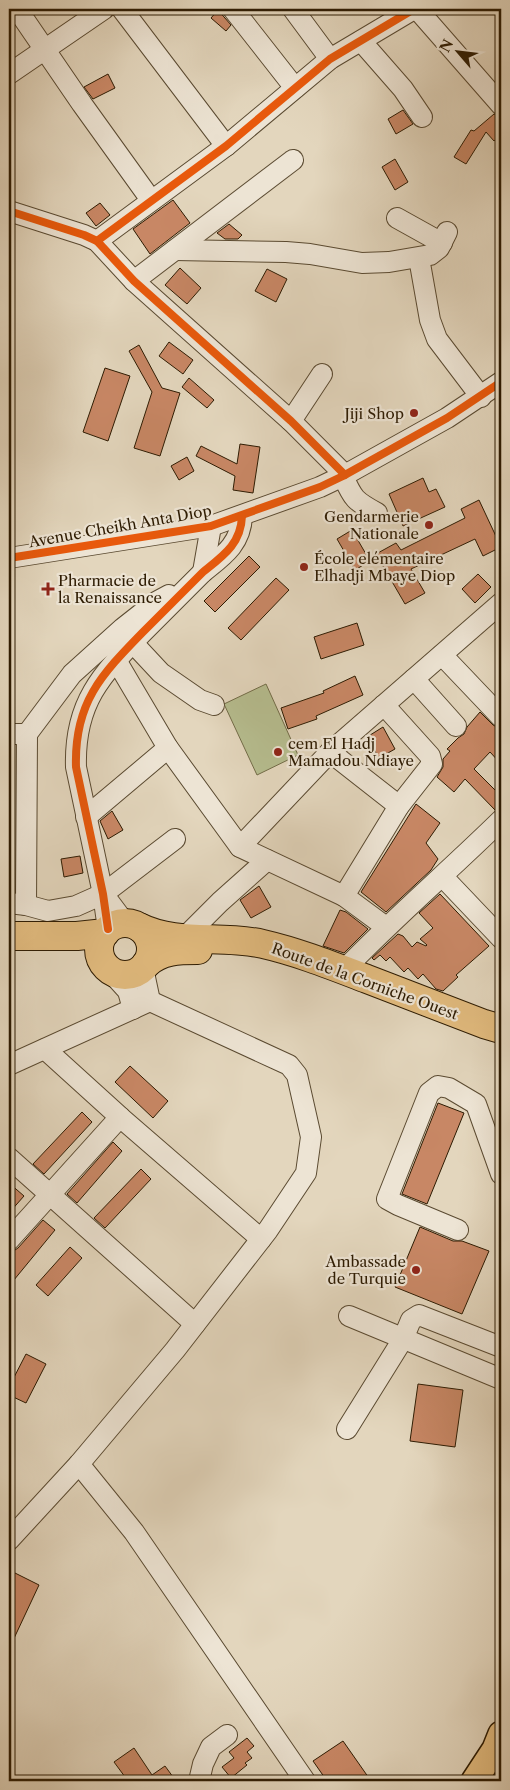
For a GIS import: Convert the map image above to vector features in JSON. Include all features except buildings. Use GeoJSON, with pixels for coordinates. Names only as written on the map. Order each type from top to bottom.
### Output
{"type":"FeatureCollection","features":[{"type":"Feature","properties":{"kind":"highway","name":"Route de la Corniche Ouest"},"geometry":{"type":"LineString","coordinates":[[9,936],[85,936],[119,928],[184,938],[226,939],[261,943],[344,970],[501,1029]]}},
{"type":"Feature","properties":{"kind":"highway"},"geometry":{"type":"LineString","coordinates":[[9,951],[70,951],[82,953],[106,966],[115,974],[130,975],[144,966],[151,948],[145,933],[119,928],[101,938],[99,950],[106,966]]}},
{"type":"Feature","properties":{"kind":"highway","name":"Route de la Corniche Ouest"},"geometry":{"type":"LineString","coordinates":[[144,966],[159,955],[177,950],[231,951],[251,954],[296,966],[480,1036],[501,1046]]}},
{"type":"Feature","properties":{"kind":"main road"},"geometry":{"type":"LineString","coordinates":[[474,1781],[495,1749],[501,1734]]}},
{"type":"Feature","properties":{"kind":"street"},"geometry":{"type":"LineString","coordinates":[[17,9],[151,200]]}},
{"type":"Feature","properties":{"kind":"street"},"geometry":{"type":"LineString","coordinates":[[9,74],[44,48],[104,9]]}},
{"type":"Feature","properties":{"kind":"street"},"geometry":{"type":"LineString","coordinates":[[122,9],[226,146]]}},
{"type":"Feature","properties":{"kind":"street"},"geometry":{"type":"LineString","coordinates":[[233,9],[295,88]]}},
{"type":"Feature","properties":{"kind":"street"},"geometry":{"type":"LineString","coordinates":[[293,9],[330,59]]}},
{"type":"Feature","properties":{"kind":"street"},"geometry":{"type":"LineString","coordinates":[[96,241],[226,146],[330,59],[416,9],[501,105]]}},
{"type":"Feature","properties":{"kind":"street"},"geometry":{"type":"LineString","coordinates":[[361,41],[402,89],[422,117]]}},
{"type":"Feature","properties":{"kind":"street"},"geometry":{"type":"LineString","coordinates":[[134,282],[293,160]]}},
{"type":"Feature","properties":{"kind":"street"},"geometry":{"type":"LineString","coordinates":[[9,211],[84,235],[96,241],[134,282],[291,421],[344,476],[350,492],[358,503],[377,513]]}},
{"type":"Feature","properties":{"kind":"street"},"geometry":{"type":"LineString","coordinates":[[175,250],[294,253],[362,263],[419,258],[430,256],[436,252],[444,238],[397,218]]}},
{"type":"Feature","properties":{"kind":"street"},"geometry":{"type":"LineString","coordinates":[[419,258],[430,320],[437,340],[481,397]]}},
{"type":"Feature","properties":{"kind":"street"},"geometry":{"type":"LineString","coordinates":[[291,421],[322,374]]}},
{"type":"Feature","properties":{"kind":"street","name":"Avenue Cheikh Anta Diop"},"geometry":{"type":"LineString","coordinates":[[9,558],[211,526],[242,516],[344,476],[447,418],[501,382]]}},
{"type":"Feature","properties":{"kind":"street"},"geometry":{"type":"LineString","coordinates":[[119,928],[103,894],[76,767],[76,747],[84,711],[100,679],[116,660],[196,579],[231,547],[241,529],[242,516]]}},
{"type":"Feature","properties":{"kind":"street"},"geometry":{"type":"LineString","coordinates":[[175,839],[103,894],[76,906],[57,911],[48,911],[17,904],[18,734],[72,674],[123,628],[156,602],[196,579],[211,526]]}},
{"type":"Feature","properties":{"kind":"street"},"geometry":{"type":"LineString","coordinates":[[240,847],[330,752],[501,603]]}},
{"type":"Feature","properties":{"kind":"street"},"geometry":{"type":"LineString","coordinates":[[133,643],[161,673],[200,700],[214,705]]}},
{"type":"Feature","properties":{"kind":"street"},"geometry":{"type":"LineString","coordinates":[[442,655],[499,710]]}},
{"type":"Feature","properties":{"kind":"street"},"geometry":{"type":"LineString","coordinates":[[116,660],[168,748],[240,847],[344,896],[386,927]]}},
{"type":"Feature","properties":{"kind":"street"},"geometry":{"type":"LineString","coordinates":[[414,679],[456,726]]}},
{"type":"Feature","properties":{"kind":"street"},"geometry":{"type":"LineString","coordinates":[[344,896],[399,806],[433,762],[430,756],[384,705]]}},
{"type":"Feature","properties":{"kind":"street"},"geometry":{"type":"LineString","coordinates":[[86,817],[168,748]]}},
{"type":"Feature","properties":{"kind":"street"},"geometry":{"type":"LineString","coordinates":[[330,752],[399,806]]}},
{"type":"Feature","properties":{"kind":"street"},"geometry":{"type":"LineString","coordinates":[[344,970],[386,927],[442,877],[501,820]]}},
{"type":"Feature","properties":{"kind":"street"},"geometry":{"type":"LineString","coordinates":[[184,938],[220,902],[267,860]]}},
{"type":"Feature","properties":{"kind":"street"},"geometry":{"type":"LineString","coordinates":[[442,877],[501,938]]}},
{"type":"Feature","properties":{"kind":"street"},"geometry":{"type":"LineString","coordinates":[[9,1540],[79,1464],[195,1324],[261,1239],[306,1173],[311,1137],[297,1075],[289,1065],[141,1005],[106,966]]}},
{"type":"Feature","properties":{"kind":"street"},"geometry":{"type":"LineString","coordinates":[[141,1005],[144,966]]}},
{"type":"Feature","properties":{"kind":"street"},"geometry":{"type":"LineString","coordinates":[[9,1065],[141,1005]]}},
{"type":"Feature","properties":{"kind":"street"},"geometry":{"type":"LineString","coordinates":[[45,1049],[120,1118],[261,1239]]}},
{"type":"Feature","properties":{"kind":"street"},"geometry":{"type":"LineString","coordinates":[[458,1230],[387,1199],[429,1092],[438,1086],[449,1088],[476,1104],[501,1174]]}},
{"type":"Feature","properties":{"kind":"street"},"geometry":{"type":"LineString","coordinates":[[9,1240],[120,1118]]}},
{"type":"Feature","properties":{"kind":"street"},"geometry":{"type":"LineString","coordinates":[[9,1158],[195,1324]]}},
{"type":"Feature","properties":{"kind":"street"},"geometry":{"type":"LineString","coordinates":[[347,1429],[404,1339],[411,1320],[419,1315],[501,1347]]}},
{"type":"Feature","properties":{"kind":"street"},"geometry":{"type":"LineString","coordinates":[[349,1316],[501,1379]]}},
{"type":"Feature","properties":{"kind":"street"},"geometry":{"type":"LineString","coordinates":[[79,1464],[134,1532],[305,1781]]}},
{"type":"Feature","properties":{"kind":"street"},"geometry":{"type":"LineString","coordinates":[[199,1781],[203,1764],[211,1747],[227,1735]]}},
{"type":"Feature","properties":{"kind":"green space"},"geometry":{"type":"Polygon","coordinates":[[[266,684],[298,755],[257,775],[224,704],[266,684]]]}},
{"type":"Feature","properties":{"kind":"cycle path"},"geometry":{"type":"LineString","coordinates":[[97,241],[226,146],[330,59],[414,9]]}},
{"type":"Feature","properties":{"kind":"cycle path"},"geometry":{"type":"LineString","coordinates":[[9,211],[97,241],[134,281],[291,421],[345,475]]}},
{"type":"Feature","properties":{"kind":"cycle path"},"geometry":{"type":"LineString","coordinates":[[9,558],[211,526],[320,487],[343,476],[447,418],[501,382]]}},
{"type":"Feature","properties":{"kind":"cycle path"},"geometry":{"type":"LineString","coordinates":[[108,929],[103,894],[76,767],[77,745],[85,707],[93,692],[115,662],[203,572],[230,548],[238,534],[242,516]]}},
{"type":"Feature","properties":{"kind":"place","name":"Jiji Shop"},"geometry":{"type":"Point","coordinates":[414,413]}},
{"type":"Feature","properties":{"kind":"place","name":"Gendarmerie Nationale"},"geometry":{"type":"Point","coordinates":[429,525]}},
{"type":"Feature","properties":{"kind":"place","name":"École elémentaire Elhadji Mbaye Diop"},"geometry":{"type":"Point","coordinates":[304,567]}},
{"type":"Feature","properties":{"kind":"place","name":"Pharmacie de la Renaissance"},"geometry":{"type":"Point","coordinates":[48,589]}},
{"type":"Feature","properties":{"kind":"place","name":"cem El Hadj Mamadou Ndiaye"},"geometry":{"type":"Point","coordinates":[278,752]}},
{"type":"Feature","properties":{"kind":"place","name":"Ambassade de Turquie"},"geometry":{"type":"Point","coordinates":[416,1270]}}]}
